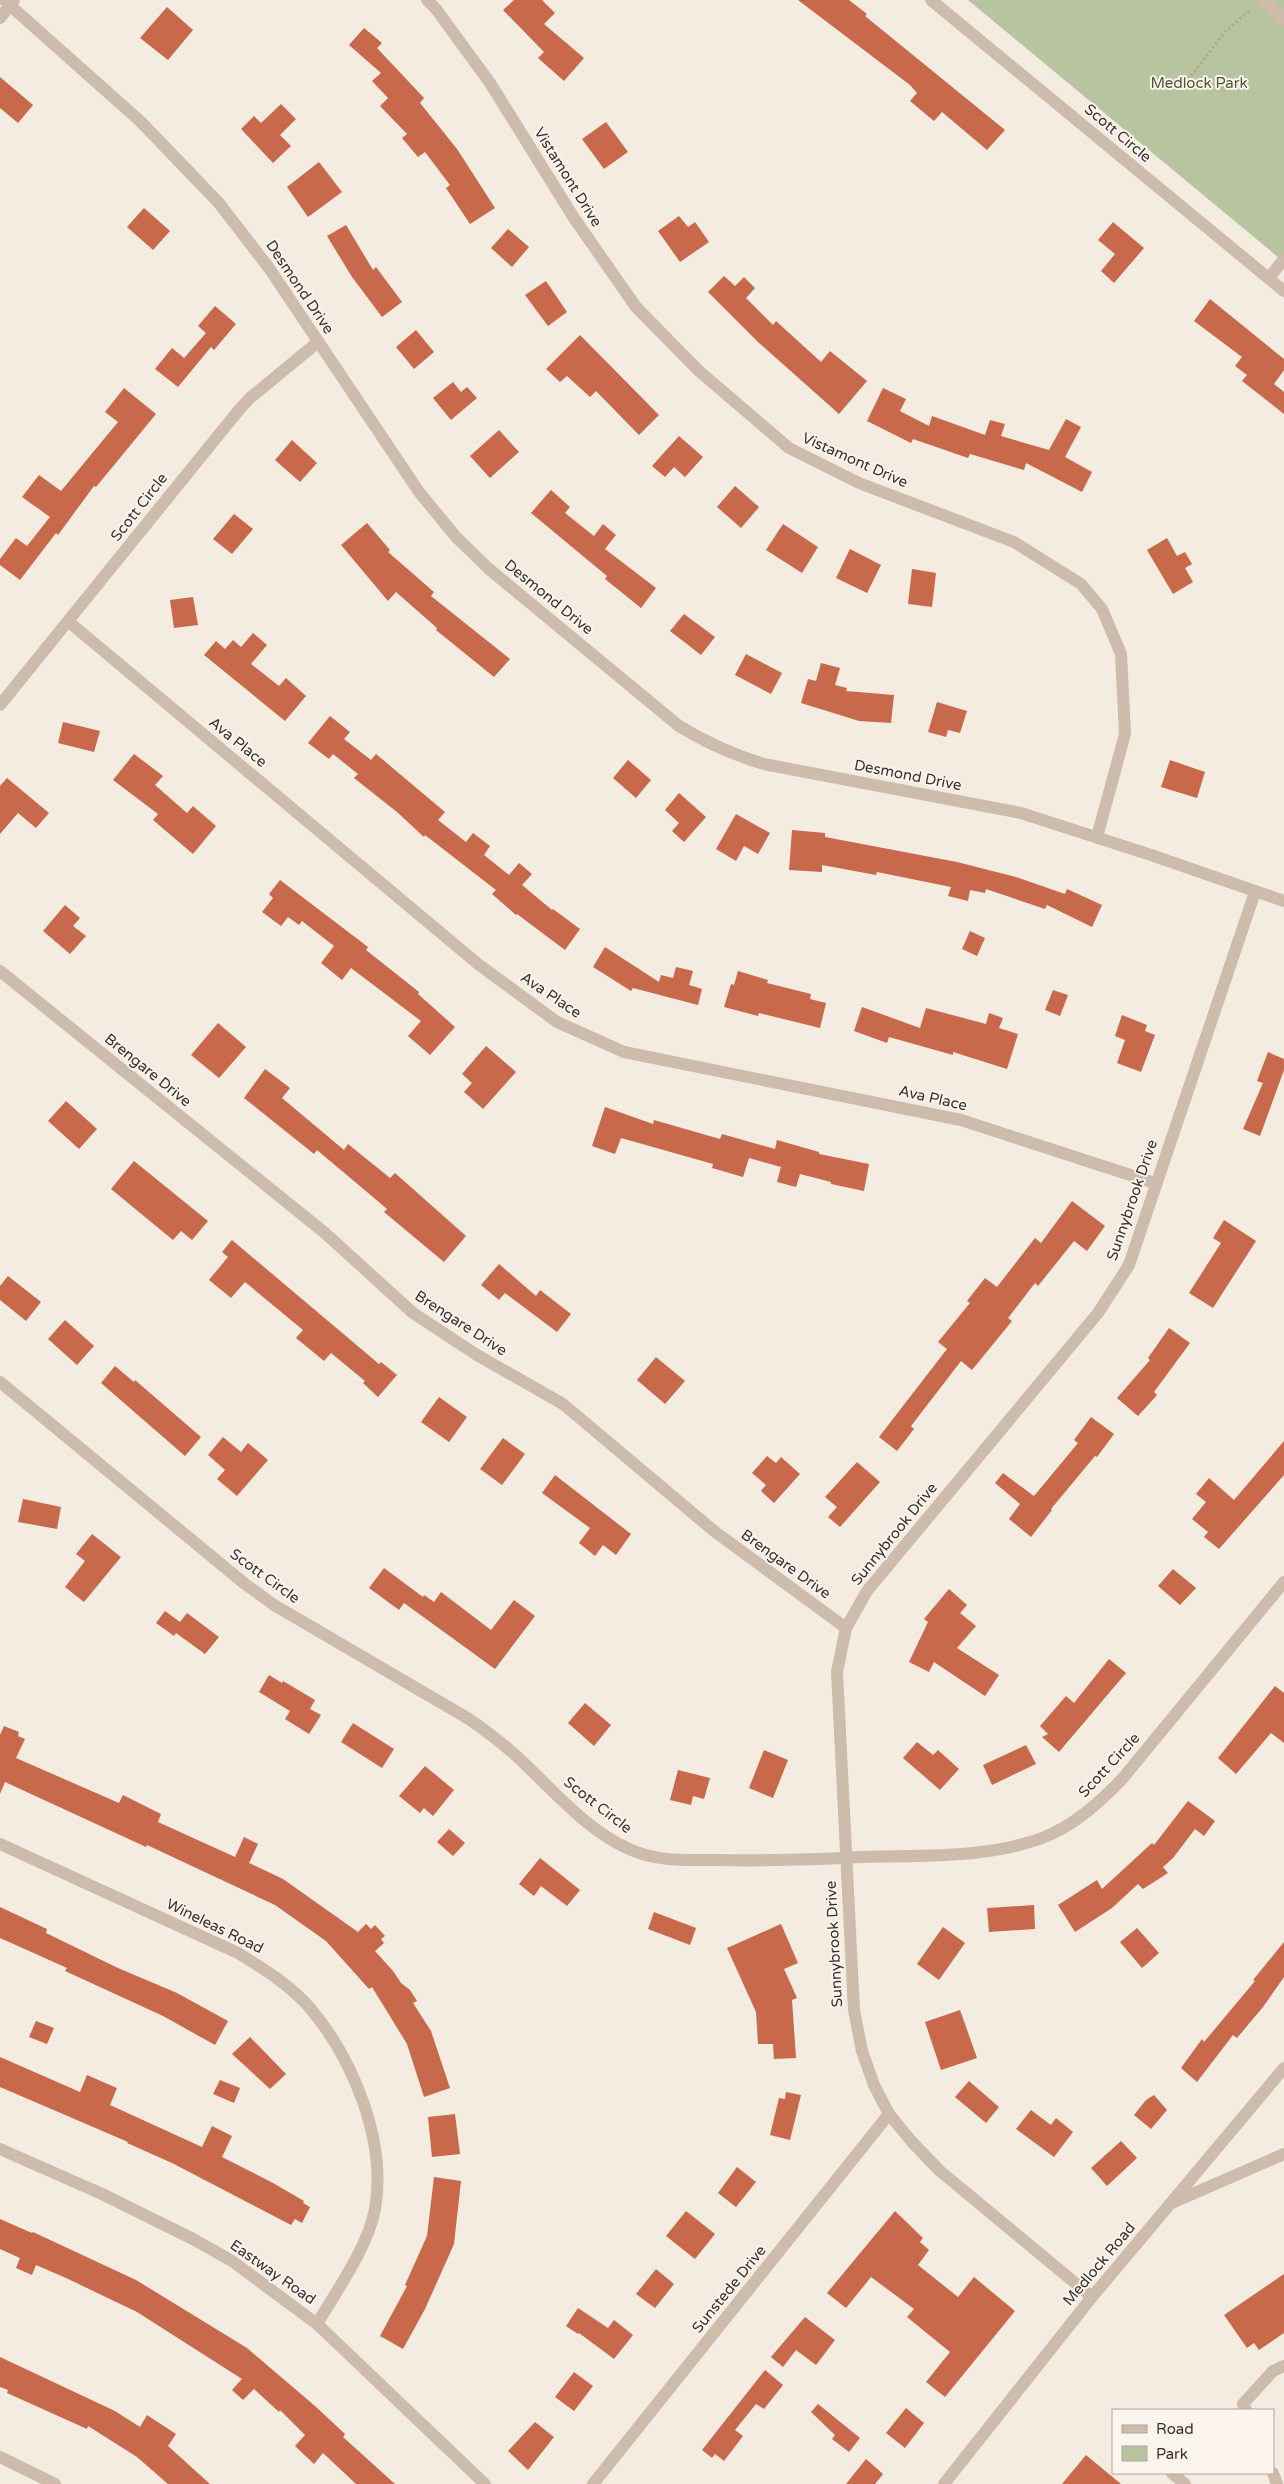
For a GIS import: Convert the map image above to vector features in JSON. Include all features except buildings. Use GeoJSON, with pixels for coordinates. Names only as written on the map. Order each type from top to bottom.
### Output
{"type":"FeatureCollection","features":[{"type":"Feature","properties":{"kind":"street","name":"Vistamont Drive"},"geometry":{"type":"LineString","coordinates":[[427,0],[436,9],[490,83],[574,218],[636,307],[699,371],[789,448],[858,483],[1014,542],[1081,584],[1102,609],[1121,654],[1125,734],[1097,837]]}},
{"type":"Feature","properties":{"kind":"street","name":"Scott Circle"},"geometry":{"type":"LineString","coordinates":[[931,0],[1284,291]]}},
{"type":"Feature","properties":{"kind":"street","name":"Desmond Drive"},"geometry":{"type":"LineString","coordinates":[[9,2],[140,121],[193,175],[247,238],[420,492],[456,538],[489,570],[679,726],[709,744],[735,756],[764,764],[1022,813],[1284,901]]}},
{"type":"Feature","properties":{"kind":"street"},"geometry":{"type":"LineString","coordinates":[[0,18],[9,2]]}},
{"type":"Feature","properties":{"kind":"street"},"geometry":{"type":"LineString","coordinates":[[1258,3],[1284,20]]}},
{"type":"Feature","properties":{"kind":"street"},"geometry":{"type":"LineString","coordinates":[[1269,278],[1284,259]]}},
{"type":"Feature","properties":{"kind":"street","name":"Scott Circle"},"geometry":{"type":"LineString","coordinates":[[0,705],[238,411],[250,398],[318,342]]}},
{"type":"Feature","properties":{"kind":"street","name":"Ava Place"},"geometry":{"type":"LineString","coordinates":[[69,622],[478,964],[558,1022],[624,1052],[961,1120],[1155,1183]]}},
{"type":"Feature","properties":{"kind":"street","name":"Sunnybrook Drive"},"geometry":{"type":"LineString","coordinates":[[1092,2297],[940,2171],[889,2114],[874,2085],[862,2051],[854,2010],[837,1672],[846,1628],[867,1591],[1098,1314],[1129,1265],[1155,1183],[1255,892]]}},
{"type":"Feature","properties":{"kind":"street","name":"Brengare Drive"},"geometry":{"type":"LineString","coordinates":[[0,972],[325,1233],[413,1313],[477,1355],[563,1404],[714,1531],[846,1628]]}},
{"type":"Feature","properties":{"kind":"street","name":"Scott Circle"},"geometry":{"type":"LineString","coordinates":[[0,1382],[245,1584],[300,1622],[469,1719],[497,1738],[566,1805],[618,1843],[645,1855],[663,1860],[780,1862],[984,1851],[1009,1847],[1042,1838],[1063,1828],[1099,1803],[1123,1778],[1284,1582]]}},
{"type":"Feature","properties":{"kind":"street","name":"Wineleas Road"},"geometry":{"type":"LineString","coordinates":[[0,1844],[238,1953],[266,1970],[288,1988],[309,2007],[328,2032],[356,2084],[368,2113],[378,2173],[375,2210],[365,2239],[318,2324]]}},
{"type":"Feature","properties":{"kind":"street","name":"Medlock Road"},"geometry":{"type":"LineString","coordinates":[[944,2484],[1092,2297],[1284,2068]]}},
{"type":"Feature","properties":{"kind":"street","name":"Sunstede Drive"},"geometry":{"type":"LineString","coordinates":[[593,2484],[889,2114]]}},
{"type":"Feature","properties":{"kind":"street","name":"Eastway Road"},"geometry":{"type":"LineString","coordinates":[[0,2149],[102,2194],[194,2239],[232,2261],[318,2324],[485,2484]]}},
{"type":"Feature","properties":{"kind":"street"},"geometry":{"type":"LineString","coordinates":[[1172,2203],[1284,2154]]}},
{"type":"Feature","properties":{"kind":"street"},"geometry":{"type":"LineString","coordinates":[[1241,2408],[1273,2371],[1284,2366]]}},
{"type":"Feature","properties":{"kind":"street"},"geometry":{"type":"LineString","coordinates":[[0,2457],[55,2484]]}},
{"type":"Feature","properties":{"kind":"street"},"geometry":{"type":"LineString","coordinates":[[1173,2474],[1185,2484]]}},
{"type":"Feature","properties":{"kind":"path"},"geometry":{"type":"LineString","coordinates":[[1185,84],[1225,32],[1258,3]]}},
{"type":"Feature","properties":{"kind":"green space","name":"Medlock Park"},"geometry":{"type":"Polygon","coordinates":[[[968,0],[1284,0],[1284,262],[968,0]]]}}]}
